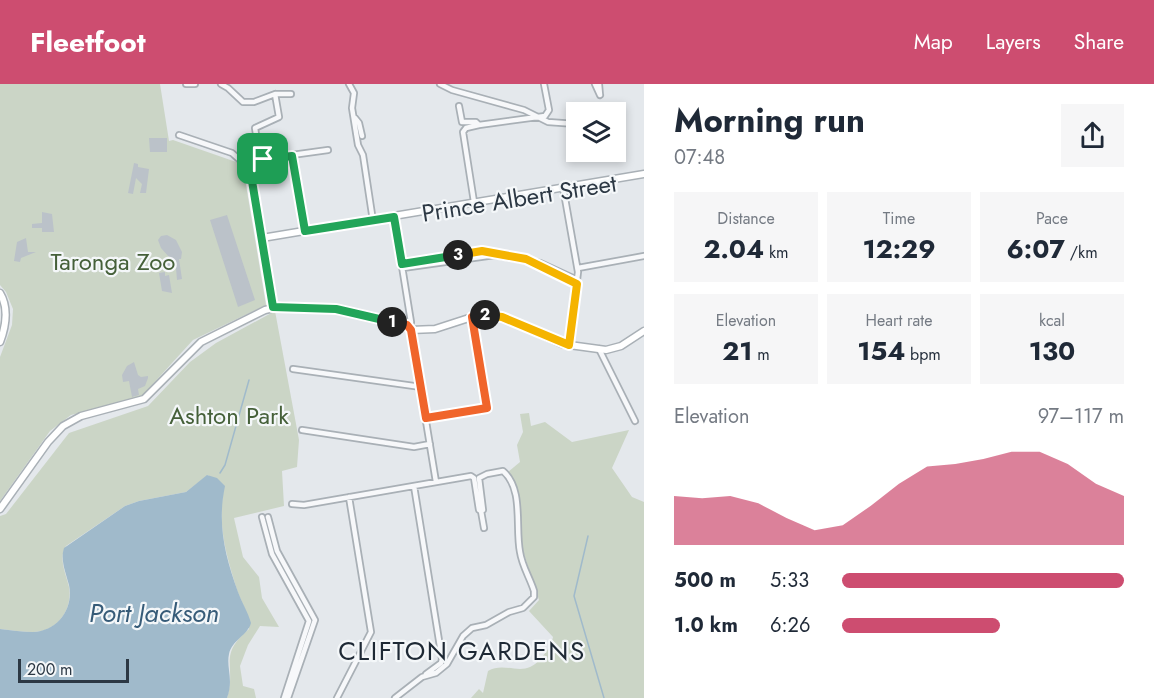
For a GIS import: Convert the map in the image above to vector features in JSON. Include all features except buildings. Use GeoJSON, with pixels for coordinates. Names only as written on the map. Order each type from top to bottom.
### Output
{"type":"FeatureCollection","features":[{"type":"Feature","properties":{"kind":"main road","name":"Prince Albert Street"},"geometry":{"type":"LineString","coordinates":[[262,240],[644,175]]}},
{"type":"Feature","properties":{"kind":"main road","name":"Prince Albert Street"},"geometry":{"type":"LineString","coordinates":[[394,217],[564,189]]}},
{"type":"Feature","properties":{"kind":"main road","name":"Prince Albert Street"},"geometry":{"type":"LineString","coordinates":[[262,240],[369,221]]}},
{"type":"Feature","properties":{"kind":"main road"},"geometry":{"type":"LineString","coordinates":[[262,240],[273,307]]}},
{"type":"Feature","properties":{"kind":"main road"},"geometry":{"type":"LineString","coordinates":[[0,293],[6,315],[0,342]]}},
{"type":"Feature","properties":{"kind":"main road"},"geometry":{"type":"LineString","coordinates":[[0,509],[48,442],[67,424],[81,416],[144,399],[201,342],[273,307],[336,309],[424,329],[435,329],[472,317],[502,317],[569,345],[599,349],[621,346],[644,331]]}},
{"type":"Feature","properties":{"kind":"street"},"geometry":{"type":"LineString","coordinates":[[186,84],[195,84]]}},
{"type":"Feature","properties":{"kind":"street"},"geometry":{"type":"LineString","coordinates":[[221,84],[243,102],[254,102],[275,94],[291,94]]}},
{"type":"Feature","properties":{"kind":"street"},"geometry":{"type":"LineString","coordinates":[[349,84],[354,93],[353,116],[358,145],[363,155],[369,221]]}},
{"type":"Feature","properties":{"kind":"street"},"geometry":{"type":"LineString","coordinates":[[441,84],[452,90],[506,104],[538,117],[566,123]]}},
{"type":"Feature","properties":{"kind":"street"},"geometry":{"type":"LineString","coordinates":[[544,84],[554,122]]}},
{"type":"Feature","properties":{"kind":"street"},"geometry":{"type":"LineString","coordinates":[[260,160],[255,128],[279,117],[275,94]]}},
{"type":"Feature","properties":{"kind":"street"},"geometry":{"type":"LineString","coordinates":[[459,106],[462,122],[476,122],[479,125]]}},
{"type":"Feature","properties":{"kind":"street"},"geometry":{"type":"LineString","coordinates":[[474,202],[463,132],[466,128],[545,116],[549,110]]}},
{"type":"Feature","properties":{"kind":"street"},"geometry":{"type":"LineString","coordinates":[[353,116],[359,123],[362,136]]}},
{"type":"Feature","properties":{"kind":"street"},"geometry":{"type":"LineString","coordinates":[[179,135],[232,153],[250,169]]}},
{"type":"Feature","properties":{"kind":"street"},"geometry":{"type":"LineString","coordinates":[[262,240],[251,165],[260,160],[328,150]]}},
{"type":"Feature","properties":{"kind":"street"},"geometry":{"type":"LineString","coordinates":[[292,156],[305,231]]}},
{"type":"Feature","properties":{"kind":"street"},"geometry":{"type":"LineString","coordinates":[[564,189],[578,268],[569,345]]}},
{"type":"Feature","properties":{"kind":"street"},"geometry":{"type":"LineString","coordinates":[[394,217],[436,482]]}},
{"type":"Feature","properties":{"kind":"street"},"geometry":{"type":"LineString","coordinates":[[402,266],[479,251],[526,259],[577,282]]}},
{"type":"Feature","properties":{"kind":"street"},"geometry":{"type":"LineString","coordinates":[[578,268],[644,256]]}},
{"type":"Feature","properties":{"kind":"street"},"geometry":{"type":"LineString","coordinates":[[426,418],[487,408],[472,317]]}},
{"type":"Feature","properties":{"kind":"street"},"geometry":{"type":"LineString","coordinates":[[599,349],[634,421]]}},
{"type":"Feature","properties":{"kind":"street"},"geometry":{"type":"LineString","coordinates":[[292,369],[421,387]]}},
{"type":"Feature","properties":{"kind":"street"},"geometry":{"type":"LineString","coordinates":[[302,430],[414,447],[430,444]]}},
{"type":"Feature","properties":{"kind":"street"},"geometry":{"type":"LineString","coordinates":[[422,677],[436,673],[447,664],[454,648],[472,628],[486,626],[509,612],[523,608],[534,597],[534,591],[520,554],[514,487],[503,471],[480,478],[483,510],[481,511]]}},
{"type":"Feature","properties":{"kind":"street"},"geometry":{"type":"LineString","coordinates":[[292,504],[304,505],[473,477],[484,528]]}},
{"type":"Feature","properties":{"kind":"street"},"geometry":{"type":"LineString","coordinates":[[395,698],[441,663],[442,659],[414,486]]}},
{"type":"Feature","properties":{"kind":"street"},"geometry":{"type":"LineString","coordinates":[[337,698],[371,632],[349,497]]}},
{"type":"Feature","properties":{"kind":"street"},"geometry":{"type":"LineString","coordinates":[[284,698],[309,621],[272,554],[265,517],[277,551],[315,620],[288,698]]}},
{"type":"Feature","properties":{"kind":"green space","name":"Taronga Zoo"},"geometry":{"type":"Polygon","coordinates":[[[0,84],[160,84],[169,141],[173,140],[239,163],[243,167],[266,305],[193,340],[141,397],[71,415],[50,431],[0,501],[0,357],[12,325],[13,309],[6,292],[0,285],[0,84]]]}},
{"type":"Feature","properties":{"kind":"green space","name":"Ashton Park"},"geometry":{"type":"Polygon","coordinates":[[[275,311],[299,440],[297,467],[282,471],[284,506],[234,518],[243,557],[259,577],[262,598],[279,627],[260,626],[248,645],[240,666],[243,686],[254,689],[256,698],[227,698],[233,647],[249,629],[249,623],[224,543],[223,494],[208,475],[186,492],[125,506],[66,546],[63,561],[70,596],[66,611],[56,624],[42,631],[33,632],[0,629],[0,516],[6,514],[69,433],[148,406],[190,362],[216,343],[275,311]]]}},
{"type":"Feature","properties":{"kind":"green space"},"geometry":{"type":"Polygon","coordinates":[[[529,413],[531,426],[545,422],[572,442],[629,430],[612,468],[632,497],[644,502],[644,698],[471,698],[479,689],[483,693],[488,671],[501,667],[528,668],[547,651],[553,637],[529,611],[539,600],[524,554],[508,472],[520,462],[517,445],[523,432],[520,414],[529,413]]]}},
{"type":"Feature","properties":{"kind":"water","name":"Port Jackson"},"geometry":{"type":"Polygon","coordinates":[[[207,475],[217,478],[225,486],[222,527],[226,553],[238,592],[251,623],[247,631],[233,645],[229,654],[230,685],[227,698],[0,698],[0,629],[42,631],[57,623],[62,617],[70,594],[63,562],[64,548],[125,506],[186,492],[207,475]]]}},
{"type":"Feature","properties":{"kind":"waterway"},"geometry":{"type":"LineString","coordinates":[[220,473],[225,465],[249,380]]}},
{"type":"Feature","properties":{"kind":"waterway"},"geometry":{"type":"LineString","coordinates":[[588,536],[574,596],[604,698]]}},
{"type":"Feature","properties":{"kind":"district","name":"CLIFTON GARDENS"},"geometry":{"type":"Point","coordinates":[462,651]}},
{"type":"Feature","properties":{"kind":"route"},"geometry":{"type":"LineString","coordinates":[[292,156],[305,231],[394,217],[402,264],[479,251],[489,252],[495,255],[526,259],[577,284],[569,345],[557,342],[502,317],[486,315],[472,317],[487,408],[426,418],[412,334],[407,325],[336,309],[273,307],[250,169],[253,163],[263,159],[292,156]]}}]}
